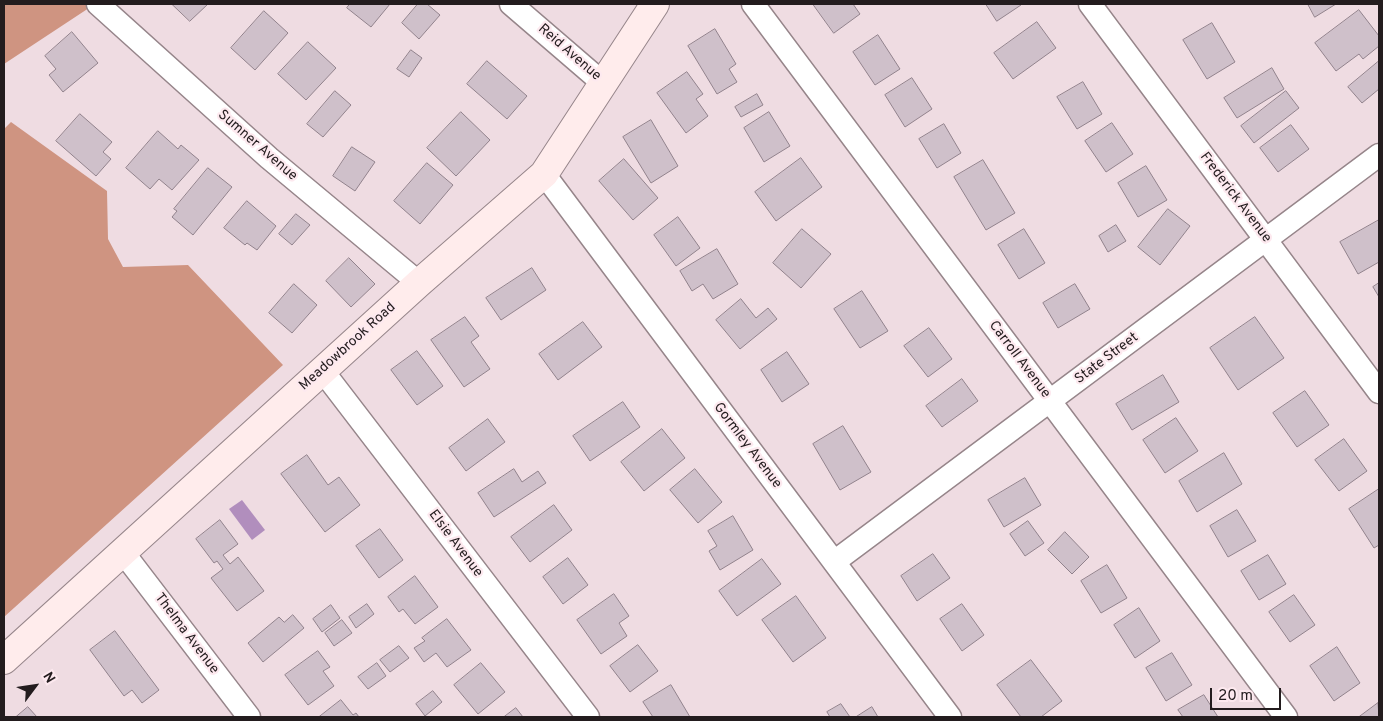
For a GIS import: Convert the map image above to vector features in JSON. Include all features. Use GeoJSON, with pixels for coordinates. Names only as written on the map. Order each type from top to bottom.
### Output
{"type":"FeatureCollection","features":[{"type":"Feature","properties":{"kind":"street","name":"Sumner Avenue"},"geometry":{"type":"LineString","coordinates":[[98,4],[269,158],[322,200],[419,283]]}},
{"type":"Feature","properties":{"kind":"street","name":"Reid Avenue"},"geometry":{"type":"LineString","coordinates":[[511,4],[604,84]]}},
{"type":"Feature","properties":{"kind":"street","name":"Meadowbrook Road"},"geometry":{"type":"LineString","coordinates":[[4,660],[122,550],[322,370],[544,174],[655,4]]}},
{"type":"Feature","properties":{"kind":"street","name":"Carroll Avenue"},"geometry":{"type":"LineString","coordinates":[[753,4],[1286,717]]}},
{"type":"Feature","properties":{"kind":"street","name":"Frederick Avenue"},"geometry":{"type":"LineString","coordinates":[[1090,4],[1379,392]]}},
{"type":"Feature","properties":{"kind":"street","name":"State Street"},"geometry":{"type":"LineString","coordinates":[[834,562],[1379,155]]}},
{"type":"Feature","properties":{"kind":"street","name":"Gormley Avenue"},"geometry":{"type":"LineString","coordinates":[[544,174],[950,717]]}},
{"type":"Feature","properties":{"kind":"street","name":"Elsie Avenue"},"geometry":{"type":"LineString","coordinates":[[322,370],[588,717]]}},
{"type":"Feature","properties":{"kind":"street","name":"Thelma Avenue"},"geometry":{"type":"LineString","coordinates":[[122,550],[249,717]]}},
{"type":"Feature","properties":{"kind":"shaded area"},"geometry":{"type":"Polygon","coordinates":[[[4,4],[95,4],[4,64],[4,4]]]}},
{"type":"Feature","properties":{"kind":"shaded area"},"geometry":{"type":"Polygon","coordinates":[[[11,122],[107,191],[108,239],[123,267],[188,265],[283,365],[4,617],[4,129],[11,122]]]}},
{"type":"Feature","properties":{"kind":"shaded area"},"geometry":{"type":"Polygon","coordinates":[[[242,500],[265,530],[252,540],[229,509],[242,500]]]}},
{"type":"Feature","properties":{"kind":"building"},"geometry":{"type":"Polygon","coordinates":[[[172,4],[208,4],[190,21],[172,4]]]}},
{"type":"Feature","properties":{"kind":"building"},"geometry":{"type":"Polygon","coordinates":[[[350,4],[390,4],[371,27],[347,8],[350,4]]]}},
{"type":"Feature","properties":{"kind":"building"},"geometry":{"type":"Polygon","coordinates":[[[418,4],[427,4],[440,15],[419,39],[402,23],[418,4]]]}},
{"type":"Feature","properties":{"kind":"building"},"geometry":{"type":"Polygon","coordinates":[[[813,4],[853,4],[860,14],[834,33],[813,4]]]}},
{"type":"Feature","properties":{"kind":"building"},"geometry":{"type":"Polygon","coordinates":[[[986,4],[1020,4],[1021,5],[997,21],[986,4]]]}},
{"type":"Feature","properties":{"kind":"building"},"geometry":{"type":"Polygon","coordinates":[[[1308,4],[1336,4],[1315,17],[1308,4]]]}},
{"type":"Feature","properties":{"kind":"building"},"geometry":{"type":"Polygon","coordinates":[[[1359,10],[1379,36],[1379,46],[1363,59],[1359,54],[1336,71],[1315,43],[1359,10]]]}},
{"type":"Feature","properties":{"kind":"building"},"geometry":{"type":"Polygon","coordinates":[[[264,11],[288,33],[255,70],[231,48],[264,11]]]}},
{"type":"Feature","properties":{"kind":"building"},"geometry":{"type":"Polygon","coordinates":[[[1037,22],[1056,48],[1013,79],[994,53],[1037,22]]]}},
{"type":"Feature","properties":{"kind":"building"},"geometry":{"type":"Polygon","coordinates":[[[1212,23],[1235,62],[1207,79],[1183,40],[1212,23]]]}},
{"type":"Feature","properties":{"kind":"building"},"geometry":{"type":"Polygon","coordinates":[[[715,29],[736,64],[729,69],[737,82],[717,94],[688,46],[715,29]]]}},
{"type":"Feature","properties":{"kind":"building"},"geometry":{"type":"Polygon","coordinates":[[[72,32],[98,63],[63,92],[49,75],[56,69],[45,56],[72,32]]]}},
{"type":"Feature","properties":{"kind":"building"},"geometry":{"type":"Polygon","coordinates":[[[878,35],[900,69],[875,85],[853,52],[878,35]]]}},
{"type":"Feature","properties":{"kind":"building"},"geometry":{"type":"Polygon","coordinates":[[[308,42],[336,68],[306,100],[278,74],[308,42]]]}},
{"type":"Feature","properties":{"kind":"building"},"geometry":{"type":"Polygon","coordinates":[[[411,50],[422,58],[409,77],[397,69],[411,50]]]}},
{"type":"Feature","properties":{"kind":"building"},"geometry":{"type":"Polygon","coordinates":[[[487,61],[527,96],[507,119],[467,84],[487,61]]]}},
{"type":"Feature","properties":{"kind":"building"},"geometry":{"type":"Polygon","coordinates":[[[1379,61],[1379,89],[1362,103],[1348,87],[1379,61]]]}},
{"type":"Feature","properties":{"kind":"building"},"geometry":{"type":"Polygon","coordinates":[[[1272,68],[1284,89],[1237,118],[1224,98],[1272,68]]]}},
{"type":"Feature","properties":{"kind":"building"},"geometry":{"type":"Polygon","coordinates":[[[687,72],[703,94],[696,99],[708,116],[686,133],[657,93],[687,72]]]}},
{"type":"Feature","properties":{"kind":"building"},"geometry":{"type":"Polygon","coordinates":[[[912,78],[932,109],[905,127],[885,95],[912,78]]]}},
{"type":"Feature","properties":{"kind":"building"},"geometry":{"type":"Polygon","coordinates":[[[1083,82],[1102,114],[1077,129],[1057,97],[1083,82]]]}},
{"type":"Feature","properties":{"kind":"building"},"geometry":{"type":"Polygon","coordinates":[[[335,91],[351,105],[323,137],[307,124],[335,91]]]}},
{"type":"Feature","properties":{"kind":"building"},"geometry":{"type":"Polygon","coordinates":[[[1286,91],[1299,108],[1254,143],[1241,126],[1286,91]]]}},
{"type":"Feature","properties":{"kind":"building"},"geometry":{"type":"Polygon","coordinates":[[[757,94],[763,105],[741,117],[735,107],[757,94]]]}},
{"type":"Feature","properties":{"kind":"building"},"geometry":{"type":"Polygon","coordinates":[[[461,112],[490,140],[456,176],[427,148],[461,112]]]}},
{"type":"Feature","properties":{"kind":"building"},"geometry":{"type":"Polygon","coordinates":[[[769,112],[790,146],[764,162],[744,128],[769,112]]]}},
{"type":"Feature","properties":{"kind":"building"},"geometry":{"type":"Polygon","coordinates":[[[80,114],[112,142],[103,152],[111,159],[96,176],[56,141],[80,114]]]}},
{"type":"Feature","properties":{"kind":"building"},"geometry":{"type":"Polygon","coordinates":[[[651,120],[678,166],[651,183],[623,137],[651,120]]]}},
{"type":"Feature","properties":{"kind":"building"},"geometry":{"type":"Polygon","coordinates":[[[1112,123],[1133,154],[1106,172],[1085,141],[1112,123]]]}},
{"type":"Feature","properties":{"kind":"building"},"geometry":{"type":"Polygon","coordinates":[[[944,124],[961,153],[937,168],[919,139],[944,124]]]}},
{"type":"Feature","properties":{"kind":"building"},"geometry":{"type":"Polygon","coordinates":[[[1291,125],[1309,149],[1278,172],[1260,148],[1291,125]]]}},
{"type":"Feature","properties":{"kind":"building"},"geometry":{"type":"Polygon","coordinates":[[[158,131],[178,149],[181,145],[199,160],[172,190],[159,179],[150,189],[126,168],[158,131]]]}},
{"type":"Feature","properties":{"kind":"building"},"geometry":{"type":"Polygon","coordinates":[[[352,147],[375,162],[355,191],[333,176],[352,147]]]}},
{"type":"Feature","properties":{"kind":"building"},"geometry":{"type":"Polygon","coordinates":[[[801,158],[822,187],[776,221],[755,192],[801,158]]]}},
{"type":"Feature","properties":{"kind":"building"},"geometry":{"type":"Polygon","coordinates":[[[624,159],[658,198],[633,220],[599,181],[624,159]]]}},
{"type":"Feature","properties":{"kind":"building"},"geometry":{"type":"Polygon","coordinates":[[[983,160],[1015,213],[986,230],[954,177],[983,160]]]}},
{"type":"Feature","properties":{"kind":"building"},"geometry":{"type":"Polygon","coordinates":[[[427,163],[453,185],[420,224],[394,201],[427,163]]]}},
{"type":"Feature","properties":{"kind":"building"},"geometry":{"type":"Polygon","coordinates":[[[1146,166],[1167,200],[1138,217],[1118,183],[1146,166]]]}},
{"type":"Feature","properties":{"kind":"building"},"geometry":{"type":"Polygon","coordinates":[[[208,168],[232,187],[193,235],[172,217],[177,211],[174,209],[208,168]]]}},
{"type":"Feature","properties":{"kind":"building"},"geometry":{"type":"Polygon","coordinates":[[[247,201],[276,226],[257,250],[247,243],[245,245],[224,228],[247,201]]]}},
{"type":"Feature","properties":{"kind":"building"},"geometry":{"type":"Polygon","coordinates":[[[1168,209],[1190,226],[1160,265],[1138,247],[1168,209]]]}},
{"type":"Feature","properties":{"kind":"building"},"geometry":{"type":"Polygon","coordinates":[[[296,214],[310,225],[292,245],[279,234],[296,214]]]}},
{"type":"Feature","properties":{"kind":"building"},"geometry":{"type":"Polygon","coordinates":[[[678,217],[700,248],[676,266],[654,235],[678,217]]]}},
{"type":"Feature","properties":{"kind":"building"},"geometry":{"type":"Polygon","coordinates":[[[1379,220],[1379,262],[1358,274],[1340,242],[1379,220]]]}},
{"type":"Feature","properties":{"kind":"building"},"geometry":{"type":"Polygon","coordinates":[[[1116,225],[1126,241],[1108,252],[1099,236],[1116,225]]]}},
{"type":"Feature","properties":{"kind":"building"},"geometry":{"type":"Polygon","coordinates":[[[802,229],[831,254],[801,288],[773,263],[802,229]]]}},
{"type":"Feature","properties":{"kind":"building"},"geometry":{"type":"Polygon","coordinates":[[[1024,229],[1045,263],[1019,279],[998,245],[1024,229]]]}},
{"type":"Feature","properties":{"kind":"building"},"geometry":{"type":"Polygon","coordinates":[[[717,249],[738,284],[713,299],[703,284],[692,291],[680,271],[717,249]]]}},
{"type":"Feature","properties":{"kind":"building"},"geometry":{"type":"Polygon","coordinates":[[[349,258],[375,284],[351,307],[326,281],[349,258]]]}},
{"type":"Feature","properties":{"kind":"building"},"geometry":{"type":"Polygon","coordinates":[[[532,268],[546,290],[501,320],[486,298],[532,268]]]}},
{"type":"Feature","properties":{"kind":"building"},"geometry":{"type":"Polygon","coordinates":[[[1379,283],[1379,297],[1373,287],[1379,283]]]}},
{"type":"Feature","properties":{"kind":"building"},"geometry":{"type":"Polygon","coordinates":[[[294,284],[317,305],[292,333],[269,313],[294,284]]]}},
{"type":"Feature","properties":{"kind":"building"},"geometry":{"type":"Polygon","coordinates":[[[1075,284],[1090,309],[1058,328],[1043,303],[1075,284]]]}},
{"type":"Feature","properties":{"kind":"building"},"geometry":{"type":"Polygon","coordinates":[[[862,291],[888,331],[860,348],[834,309],[862,291]]]}},
{"type":"Feature","properties":{"kind":"building"},"geometry":{"type":"Polygon","coordinates":[[[741,299],[756,318],[768,308],[777,319],[740,349],[716,320],[741,299]]]}},
{"type":"Feature","properties":{"kind":"building"},"geometry":{"type":"Polygon","coordinates":[[[465,317],[479,336],[471,342],[490,369],[464,387],[431,340],[465,317]]]}},
{"type":"Feature","properties":{"kind":"building"},"geometry":{"type":"Polygon","coordinates":[[[1255,317],[1284,358],[1238,390],[1210,348],[1255,317]]]}},
{"type":"Feature","properties":{"kind":"building"},"geometry":{"type":"Polygon","coordinates":[[[583,322],[602,347],[558,380],[539,354],[583,322]]]}},
{"type":"Feature","properties":{"kind":"building"},"geometry":{"type":"Polygon","coordinates":[[[929,328],[952,359],[928,377],[904,346],[929,328]]]}},
{"type":"Feature","properties":{"kind":"building"},"geometry":{"type":"Polygon","coordinates":[[[417,351],[443,386],[417,405],[391,370],[417,351]]]}},
{"type":"Feature","properties":{"kind":"building"},"geometry":{"type":"Polygon","coordinates":[[[787,352],[809,384],[782,402],[761,370],[787,352]]]}},
{"type":"Feature","properties":{"kind":"building"},"geometry":{"type":"Polygon","coordinates":[[[1163,375],[1179,402],[1132,430],[1116,404],[1163,375]]]}},
{"type":"Feature","properties":{"kind":"building"},"geometry":{"type":"Polygon","coordinates":[[[962,379],[978,401],[942,427],[926,406],[962,379]]]}},
{"type":"Feature","properties":{"kind":"building"},"geometry":{"type":"Polygon","coordinates":[[[1305,391],[1329,425],[1297,447],[1273,413],[1305,391]]]}},
{"type":"Feature","properties":{"kind":"building"},"geometry":{"type":"Polygon","coordinates":[[[623,402],[640,427],[590,461],[573,436],[623,402]]]}},
{"type":"Feature","properties":{"kind":"building"},"geometry":{"type":"Polygon","coordinates":[[[1176,418],[1198,451],[1165,473],[1143,440],[1176,418]]]}},
{"type":"Feature","properties":{"kind":"building"},"geometry":{"type":"Polygon","coordinates":[[[488,419],[505,442],[466,471],[449,448],[488,419]]]}},
{"type":"Feature","properties":{"kind":"building"},"geometry":{"type":"Polygon","coordinates":[[[843,426],[871,472],[840,490],[813,444],[843,426]]]}},
{"type":"Feature","properties":{"kind":"building"},"geometry":{"type":"Polygon","coordinates":[[[662,429],[685,458],[644,491],[621,462],[662,429]]]}},
{"type":"Feature","properties":{"kind":"building"},"geometry":{"type":"Polygon","coordinates":[[[1344,439],[1367,471],[1339,491],[1315,460],[1344,439]]]}},
{"type":"Feature","properties":{"kind":"building"},"geometry":{"type":"Polygon","coordinates":[[[1224,453],[1242,484],[1197,512],[1179,481],[1224,453]]]}},
{"type":"Feature","properties":{"kind":"building"},"geometry":{"type":"Polygon","coordinates":[[[307,455],[328,485],[339,477],[360,505],[325,532],[281,474],[307,455]]]}},
{"type":"Feature","properties":{"kind":"building"},"geometry":{"type":"Polygon","coordinates":[[[514,469],[522,482],[538,471],[546,483],[494,517],[478,493],[514,469]]]}},
{"type":"Feature","properties":{"kind":"building"},"geometry":{"type":"Polygon","coordinates":[[[695,469],[722,502],[698,523],[670,490],[695,469]]]}},
{"type":"Feature","properties":{"kind":"building"},"geometry":{"type":"Polygon","coordinates":[[[1025,478],[1041,505],[1004,527],[988,500],[1025,478]]]}},
{"type":"Feature","properties":{"kind":"building"},"geometry":{"type":"Polygon","coordinates":[[[1379,489],[1379,545],[1374,548],[1349,509],[1379,489]]]}},
{"type":"Feature","properties":{"kind":"building"},"geometry":{"type":"Polygon","coordinates":[[[554,505],[572,530],[530,562],[511,537],[554,505]]]}},
{"type":"Feature","properties":{"kind":"building"},"geometry":{"type":"Polygon","coordinates":[[[1237,510],[1256,541],[1228,557],[1210,526],[1237,510]]]}},
{"type":"Feature","properties":{"kind":"building"},"geometry":{"type":"Polygon","coordinates":[[[733,516],[753,550],[720,570],[709,551],[717,546],[708,531],[733,516]]]}},
{"type":"Feature","properties":{"kind":"building"},"geometry":{"type":"Polygon","coordinates":[[[220,520],[238,544],[223,555],[230,564],[238,557],[264,591],[237,611],[211,578],[223,569],[217,561],[214,563],[196,539],[220,520]]]}},
{"type":"Feature","properties":{"kind":"building"},"geometry":{"type":"Polygon","coordinates":[[[1028,521],[1044,543],[1025,556],[1010,534],[1028,521]]]}},
{"type":"Feature","properties":{"kind":"building"},"geometry":{"type":"Polygon","coordinates":[[[380,529],[403,560],[379,578],[356,546],[380,529]]]}},
{"type":"Feature","properties":{"kind":"building"},"geometry":{"type":"Polygon","coordinates":[[[1065,532],[1089,557],[1072,574],[1048,550],[1065,532]]]}},
{"type":"Feature","properties":{"kind":"building"},"geometry":{"type":"Polygon","coordinates":[[[933,554],[950,578],[917,601],[901,576],[933,554]]]}},
{"type":"Feature","properties":{"kind":"building"},"geometry":{"type":"Polygon","coordinates":[[[1268,555],[1286,584],[1259,600],[1241,571],[1268,555]]]}},
{"type":"Feature","properties":{"kind":"building"},"geometry":{"type":"Polygon","coordinates":[[[568,558],[588,585],[563,604],[543,577],[568,558]]]}},
{"type":"Feature","properties":{"kind":"building"},"geometry":{"type":"Polygon","coordinates":[[[762,559],[781,584],[737,616],[719,591],[762,559]]]}},
{"type":"Feature","properties":{"kind":"building"},"geometry":{"type":"Polygon","coordinates":[[[1107,565],[1127,598],[1101,613],[1081,581],[1107,565]]]}},
{"type":"Feature","properties":{"kind":"building"},"geometry":{"type":"Polygon","coordinates":[[[415,576],[438,607],[415,624],[403,609],[399,612],[388,597],[415,576]]]}},
{"type":"Feature","properties":{"kind":"building"},"geometry":{"type":"Polygon","coordinates":[[[614,594],[629,616],[619,623],[627,636],[601,654],[577,620],[614,594]]]}},
{"type":"Feature","properties":{"kind":"building"},"geometry":{"type":"Polygon","coordinates":[[[1294,595],[1315,625],[1290,642],[1269,612],[1294,595]]]}},
{"type":"Feature","properties":{"kind":"building"},"geometry":{"type":"Polygon","coordinates":[[[796,596],[826,638],[793,662],[762,620],[796,596]]]}},
{"type":"Feature","properties":{"kind":"building"},"geometry":{"type":"Polygon","coordinates":[[[367,604],[374,614],[356,628],[349,617],[367,604]]]}},
{"type":"Feature","properties":{"kind":"building"},"geometry":{"type":"Polygon","coordinates":[[[962,604],[984,635],[962,651],[940,619],[962,604]]]}},
{"type":"Feature","properties":{"kind":"building"},"geometry":{"type":"Polygon","coordinates":[[[331,605],[340,618],[322,632],[313,619],[331,605]]]}},
{"type":"Feature","properties":{"kind":"building"},"geometry":{"type":"Polygon","coordinates":[[[1139,608],[1160,641],[1135,658],[1114,625],[1139,608]]]}},
{"type":"Feature","properties":{"kind":"building"},"geometry":{"type":"Polygon","coordinates":[[[293,615],[304,628],[263,662],[248,643],[279,617],[284,622],[293,615]]]}},
{"type":"Feature","properties":{"kind":"building"},"geometry":{"type":"Polygon","coordinates":[[[447,619],[471,650],[447,667],[436,653],[424,662],[414,648],[425,641],[422,638],[447,619]]]}},
{"type":"Feature","properties":{"kind":"building"},"geometry":{"type":"Polygon","coordinates":[[[342,620],[352,633],[334,646],[325,633],[342,620]]]}},
{"type":"Feature","properties":{"kind":"building"},"geometry":{"type":"Polygon","coordinates":[[[115,631],[159,690],[142,703],[132,690],[124,696],[90,650],[115,631]]]}},
{"type":"Feature","properties":{"kind":"building"},"geometry":{"type":"Polygon","coordinates":[[[638,645],[658,671],[630,692],[610,666],[638,645]]]}},
{"type":"Feature","properties":{"kind":"building"},"geometry":{"type":"Polygon","coordinates":[[[399,646],[409,658],[390,672],[380,660],[399,646]]]}},
{"type":"Feature","properties":{"kind":"building"},"geometry":{"type":"Polygon","coordinates":[[[1337,647],[1360,683],[1334,701],[1310,666],[1337,647]]]}},
{"type":"Feature","properties":{"kind":"building"},"geometry":{"type":"Polygon","coordinates":[[[318,651],[330,667],[323,671],[334,686],[308,705],[285,675],[318,651]]]}},
{"type":"Feature","properties":{"kind":"building"},"geometry":{"type":"Polygon","coordinates":[[[1172,653],[1192,685],[1166,701],[1146,668],[1172,653]]]}},
{"type":"Feature","properties":{"kind":"building"},"geometry":{"type":"Polygon","coordinates":[[[1031,660],[1062,701],[1041,717],[1021,717],[997,685],[1031,660]]]}},
{"type":"Feature","properties":{"kind":"building"},"geometry":{"type":"Polygon","coordinates":[[[377,663],[386,676],[368,689],[358,677],[377,663]]]}},
{"type":"Feature","properties":{"kind":"building"},"geometry":{"type":"Polygon","coordinates":[[[481,663],[505,692],[478,714],[454,685],[481,663]]]}},
{"type":"Feature","properties":{"kind":"building"},"geometry":{"type":"Polygon","coordinates":[[[671,685],[690,717],[653,717],[643,702],[671,685]]]}},
{"type":"Feature","properties":{"kind":"building"},"geometry":{"type":"Polygon","coordinates":[[[433,691],[442,702],[425,716],[416,704],[433,691]]]}},
{"type":"Feature","properties":{"kind":"building"},"geometry":{"type":"Polygon","coordinates":[[[1204,695],[1218,717],[1183,717],[1178,710],[1204,695]]]}},
{"type":"Feature","properties":{"kind":"building"},"geometry":{"type":"Polygon","coordinates":[[[341,700],[353,715],[356,713],[359,717],[319,717],[341,700]]]}},
{"type":"Feature","properties":{"kind":"building"},"geometry":{"type":"Polygon","coordinates":[[[1378,703],[1379,717],[1359,717],[1378,703]]]}},
{"type":"Feature","properties":{"kind":"building"},"geometry":{"type":"Polygon","coordinates":[[[841,704],[850,717],[830,717],[827,712],[841,704]]]}},
{"type":"Feature","properties":{"kind":"building"},"geometry":{"type":"Polygon","coordinates":[[[28,707],[37,717],[16,717],[28,707]]]}},
{"type":"Feature","properties":{"kind":"building"},"geometry":{"type":"Polygon","coordinates":[[[872,707],[878,717],[856,717],[872,707]]]}},
{"type":"Feature","properties":{"kind":"building"},"geometry":{"type":"Polygon","coordinates":[[[516,708],[523,717],[504,717],[516,708]]]}}]}
